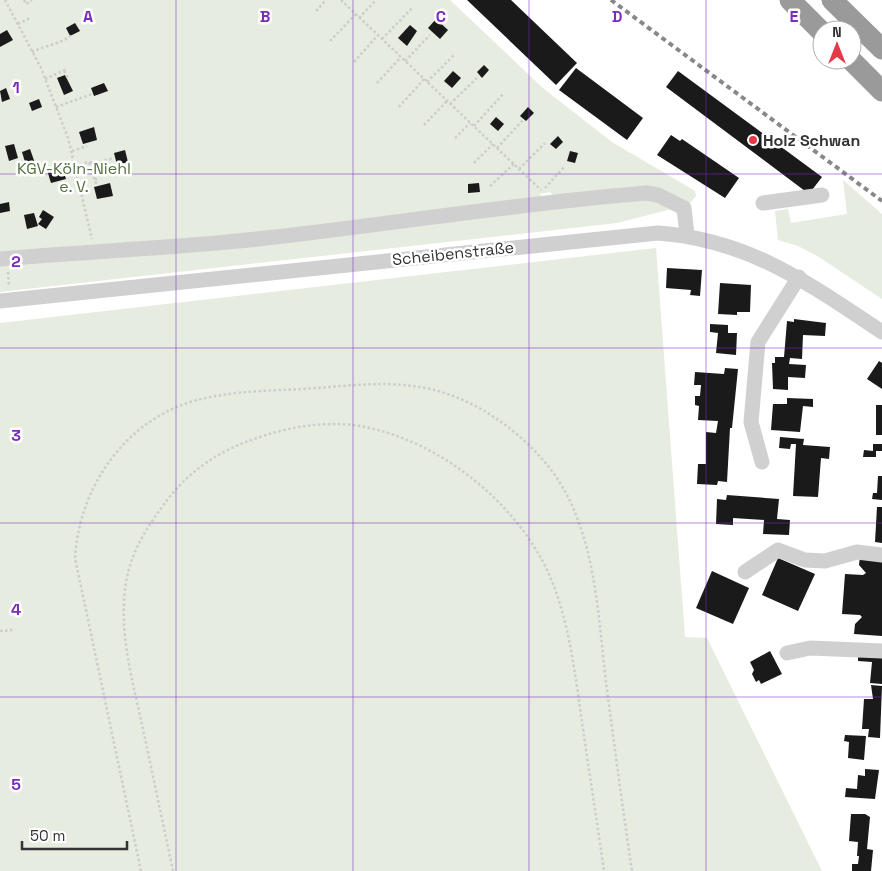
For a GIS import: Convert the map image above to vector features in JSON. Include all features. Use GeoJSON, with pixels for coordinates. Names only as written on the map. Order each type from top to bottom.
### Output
{"type":"FeatureCollection","features":[{"type":"Feature","properties":{"kind":"highway"},"geometry":{"type":"LineString","coordinates":[[790,0],[812,22]]}},
{"type":"Feature","properties":{"kind":"highway"},"geometry":{"type":"LineString","coordinates":[[832,0],[882,49]]}},
{"type":"Feature","properties":{"kind":"highway"},"geometry":{"type":"LineString","coordinates":[[861,70],[882,91]]}},
{"type":"Feature","properties":{"kind":"street"},"geometry":{"type":"LineString","coordinates":[[3,259],[274,237],[548,196],[646,193],[658,195],[684,208],[686,235]]}},
{"type":"Feature","properties":{"kind":"street"},"geometry":{"type":"LineString","coordinates":[[763,203],[822,195]]}},
{"type":"Feature","properties":{"kind":"street","name":"Scheibenstraße"},"geometry":{"type":"LineString","coordinates":[[5,301],[658,233],[686,235],[725,244],[799,277],[882,332]]}},
{"type":"Feature","properties":{"kind":"street"},"geometry":{"type":"LineString","coordinates":[[762,462],[751,422],[758,342],[799,277]]}},
{"type":"Feature","properties":{"kind":"street"},"geometry":{"type":"LineString","coordinates":[[745,572],[778,550],[805,560],[825,561],[857,552],[882,554]]}},
{"type":"Feature","properties":{"kind":"street"},"geometry":{"type":"LineString","coordinates":[[787,653],[810,648],[882,651]]}},
{"type":"Feature","properties":{"kind":"path"},"geometry":{"type":"LineString","coordinates":[[5,0],[45,79],[72,151],[95,253]]}},
{"type":"Feature","properties":{"kind":"path"},"geometry":{"type":"LineString","coordinates":[[24,0],[26,4],[32,0]]}},
{"type":"Feature","properties":{"kind":"path"},"geometry":{"type":"LineString","coordinates":[[316,11],[326,0]]}},
{"type":"Feature","properties":{"kind":"path"},"geometry":{"type":"LineString","coordinates":[[340,0],[548,196],[565,166]]}},
{"type":"Feature","properties":{"kind":"path"},"geometry":{"type":"LineString","coordinates":[[359,18],[376,0]]}},
{"type":"Feature","properties":{"kind":"path"},"geometry":{"type":"LineString","coordinates":[[382,39],[412,7]]}},
{"type":"Feature","properties":{"kind":"path"},"geometry":{"type":"LineString","coordinates":[[330,41],[356,14]]}},
{"type":"Feature","properties":{"kind":"path"},"geometry":{"type":"LineString","coordinates":[[18,24],[30,18]]}},
{"type":"Feature","properties":{"kind":"path"},"geometry":{"type":"LineString","coordinates":[[405,61],[430,34]]}},
{"type":"Feature","properties":{"kind":"path"},"geometry":{"type":"LineString","coordinates":[[354,62],[378,35]]}},
{"type":"Feature","properties":{"kind":"path"},"geometry":{"type":"LineString","coordinates":[[32,52],[44,46],[67,40],[71,36]]}},
{"type":"Feature","properties":{"kind":"path"},"geometry":{"type":"LineString","coordinates":[[427,82],[454,55]]}},
{"type":"Feature","properties":{"kind":"path"},"geometry":{"type":"LineString","coordinates":[[378,83],[401,58]]}},
{"type":"Feature","properties":{"kind":"path"},"geometry":{"type":"LineString","coordinates":[[45,79],[66,70],[68,80]]}},
{"type":"Feature","properties":{"kind":"path"},"geometry":{"type":"LineString","coordinates":[[450,104],[478,77]]}},
{"type":"Feature","properties":{"kind":"path"},"geometry":{"type":"LineString","coordinates":[[399,107],[424,79]]}},
{"type":"Feature","properties":{"kind":"path"},"geometry":{"type":"LineString","coordinates":[[474,126],[504,93]]}},
{"type":"Feature","properties":{"kind":"path"},"geometry":{"type":"LineString","coordinates":[[56,107],[92,94]]}},
{"type":"Feature","properties":{"kind":"path"},"geometry":{"type":"LineString","coordinates":[[424,125],[447,101]]}},
{"type":"Feature","properties":{"kind":"path"},"geometry":{"type":"LineString","coordinates":[[496,148],[523,120]]}},
{"type":"Feature","properties":{"kind":"path"},"geometry":{"type":"LineString","coordinates":[[455,138],[470,123]]}},
{"type":"Feature","properties":{"kind":"path"},"geometry":{"type":"LineString","coordinates":[[519,169],[546,143]]}},
{"type":"Feature","properties":{"kind":"path"},"geometry":{"type":"LineString","coordinates":[[474,163],[493,144]]}},
{"type":"Feature","properties":{"kind":"path"},"geometry":{"type":"LineString","coordinates":[[72,151],[87,146]]}},
{"type":"Feature","properties":{"kind":"path"},"geometry":{"type":"LineString","coordinates":[[76,166],[89,162],[96,164],[114,158]]}},
{"type":"Feature","properties":{"kind":"path"},"geometry":{"type":"LineString","coordinates":[[95,180],[105,171],[110,160]]}},
{"type":"Feature","properties":{"kind":"path"},"geometry":{"type":"LineString","coordinates":[[89,162],[97,186]]}},
{"type":"Feature","properties":{"kind":"path"},"geometry":{"type":"LineString","coordinates":[[490,186],[514,164]]}},
{"type":"Feature","properties":{"kind":"path"},"geometry":{"type":"LineString","coordinates":[[3,259],[5,301]]}},
{"type":"Feature","properties":{"kind":"path"},"geometry":{"type":"LineString","coordinates":[[142,871],[75,558],[76,536],[90,491],[103,469],[120,448],[142,427],[166,412],[187,403],[213,396],[240,393],[387,384],[435,390],[474,405],[493,416],[543,460],[562,486],[574,509],[582,533],[594,590],[632,871]]}},
{"type":"Feature","properties":{"kind":"path"},"geometry":{"type":"LineString","coordinates":[[173,871],[126,643],[124,592],[129,568],[138,543],[156,516],[192,472],[208,460],[230,448],[272,433],[337,424],[359,426],[400,437],[448,462],[498,502],[519,526],[541,559],[560,602],[569,642],[604,871]]}},
{"type":"Feature","properties":{"kind":"path"},"geometry":{"type":"LineString","coordinates":[[0,631],[14,630]]}},
{"type":"Feature","properties":{"kind":"green space","name":"KGV-Köln-Niehl e. V."},"geometry":{"type":"Polygon","coordinates":[[[0,0],[450,0],[544,89],[612,142],[695,191],[696,196],[690,203],[681,200],[556,198],[550,192],[539,194],[545,199],[171,243],[0,256],[0,0]]]}},
{"type":"Feature","properties":{"kind":"green space"},"geometry":{"type":"Polygon","coordinates":[[[843,180],[882,214],[882,299],[819,257],[798,246],[778,240],[775,211],[788,209],[791,223],[847,214],[843,180]]]}},
{"type":"Feature","properties":{"kind":"green space"},"geometry":{"type":"Polygon","coordinates":[[[640,197],[658,200],[672,209],[617,223],[0,292],[0,262],[640,197]]]}},
{"type":"Feature","properties":{"kind":"green space"},"geometry":{"type":"Polygon","coordinates":[[[656,248],[685,637],[707,638],[822,871],[0,871],[0,323],[656,248]]]}},
{"type":"Feature","properties":{"kind":"building"},"geometry":{"type":"Polygon","coordinates":[[[467,0],[511,0],[577,63],[556,85],[467,0]]]}},
{"type":"Feature","properties":{"kind":"building"},"geometry":{"type":"Polygon","coordinates":[[[436,19],[448,30],[440,39],[428,28],[436,19]]]}},
{"type":"Feature","properties":{"kind":"building"},"geometry":{"type":"Polygon","coordinates":[[[75,23],[80,31],[70,36],[66,28],[75,23]]]}},
{"type":"Feature","properties":{"kind":"building"},"geometry":{"type":"Polygon","coordinates":[[[410,25],[417,31],[407,46],[398,38],[410,25]]]}},
{"type":"Feature","properties":{"kind":"building"},"geometry":{"type":"Polygon","coordinates":[[[7,30],[13,40],[0,47],[0,34],[7,30]]]}},
{"type":"Feature","properties":{"kind":"building"},"geometry":{"type":"Polygon","coordinates":[[[484,65],[489,70],[482,78],[477,72],[484,65]]]}},
{"type":"Feature","properties":{"kind":"building"},"geometry":{"type":"Polygon","coordinates":[[[576,68],[643,118],[627,140],[559,90],[576,68]]]}},
{"type":"Feature","properties":{"kind":"building"},"geometry":{"type":"Polygon","coordinates":[[[453,71],[461,78],[452,88],[444,81],[453,71]]]}},
{"type":"Feature","properties":{"kind":"building"},"geometry":{"type":"Polygon","coordinates":[[[678,71],[822,177],[809,194],[666,87],[678,71]]]}},
{"type":"Feature","properties":{"kind":"building"},"geometry":{"type":"Polygon","coordinates":[[[65,75],[73,91],[64,95],[57,78],[65,75]]]}},
{"type":"Feature","properties":{"kind":"building"},"geometry":{"type":"Polygon","coordinates":[[[104,83],[108,91],[94,96],[91,88],[104,83]]]}},
{"type":"Feature","properties":{"kind":"building"},"geometry":{"type":"Polygon","coordinates":[[[6,88],[10,99],[2,102],[0,91],[6,88]]]}},
{"type":"Feature","properties":{"kind":"building"},"geometry":{"type":"Polygon","coordinates":[[[39,99],[42,107],[32,111],[29,103],[39,99]]]}},
{"type":"Feature","properties":{"kind":"building"},"geometry":{"type":"Polygon","coordinates":[[[528,107],[534,113],[526,121],[520,116],[528,107]]]}},
{"type":"Feature","properties":{"kind":"building"},"geometry":{"type":"Polygon","coordinates":[[[496,117],[504,124],[498,131],[490,124],[496,117]]]}},
{"type":"Feature","properties":{"kind":"building"},"geometry":{"type":"Polygon","coordinates":[[[94,127],[97,140],[83,144],[79,132],[94,127]]]}},
{"type":"Feature","properties":{"kind":"building"},"geometry":{"type":"Polygon","coordinates":[[[671,135],[680,141],[682,139],[739,178],[725,198],[657,155],[671,135]]]}},
{"type":"Feature","properties":{"kind":"building"},"geometry":{"type":"Polygon","coordinates":[[[558,136],[563,142],[556,149],[550,144],[558,136]]]}},
{"type":"Feature","properties":{"kind":"building"},"geometry":{"type":"Polygon","coordinates":[[[14,144],[18,158],[9,161],[5,146],[14,144]]]}},
{"type":"Feature","properties":{"kind":"building"},"geometry":{"type":"Polygon","coordinates":[[[30,149],[36,166],[27,169],[22,152],[30,149]]]}},
{"type":"Feature","properties":{"kind":"building"},"geometry":{"type":"Polygon","coordinates":[[[125,150],[128,162],[117,165],[114,153],[125,150]]]}},
{"type":"Feature","properties":{"kind":"building"},"geometry":{"type":"Polygon","coordinates":[[[570,151],[578,153],[575,163],[567,161],[570,151]]]}},
{"type":"Feature","properties":{"kind":"building"},"geometry":{"type":"Polygon","coordinates":[[[62,166],[66,179],[51,183],[47,170],[62,166]]]}},
{"type":"Feature","properties":{"kind":"building"},"geometry":{"type":"Polygon","coordinates":[[[110,183],[113,196],[97,199],[94,187],[110,183]]]}},
{"type":"Feature","properties":{"kind":"building"},"geometry":{"type":"Polygon","coordinates":[[[479,183],[480,192],[468,193],[468,184],[479,183]]]}},
{"type":"Feature","properties":{"kind":"building"},"geometry":{"type":"Polygon","coordinates":[[[9,202],[10,211],[0,213],[0,204],[9,202]]]}},
{"type":"Feature","properties":{"kind":"building"},"geometry":{"type":"Polygon","coordinates":[[[43,210],[54,217],[46,229],[38,224],[42,219],[39,217],[43,210]]]}},
{"type":"Feature","properties":{"kind":"building"},"geometry":{"type":"Polygon","coordinates":[[[34,213],[38,226],[27,229],[24,215],[34,213]]]}},
{"type":"Feature","properties":{"kind":"building"},"geometry":{"type":"Polygon","coordinates":[[[667,268],[702,270],[700,296],[690,295],[691,290],[666,288],[667,268]]]}},
{"type":"Feature","properties":{"kind":"building"},"geometry":{"type":"Polygon","coordinates":[[[720,283],[751,285],[750,312],[737,312],[737,315],[718,314],[720,283]]]}},
{"type":"Feature","properties":{"kind":"building"},"geometry":{"type":"Polygon","coordinates":[[[794,319],[826,323],[825,336],[803,335],[802,359],[790,358],[789,364],[806,365],[805,378],[788,377],[788,390],[773,389],[772,363],[775,363],[775,357],[784,357],[787,321],[794,322],[794,319]]]}},
{"type":"Feature","properties":{"kind":"building"},"geometry":{"type":"Polygon","coordinates":[[[710,324],[728,325],[728,333],[737,333],[736,355],[716,353],[718,333],[710,332],[710,324]]]}},
{"type":"Feature","properties":{"kind":"building"},"geometry":{"type":"Polygon","coordinates":[[[879,361],[882,363],[882,389],[867,379],[879,361]]]}},
{"type":"Feature","properties":{"kind":"building"},"geometry":{"type":"Polygon","coordinates":[[[725,368],[738,369],[732,428],[730,428],[727,482],[718,481],[717,485],[697,484],[698,464],[706,464],[706,432],[716,433],[718,421],[698,420],[699,406],[695,405],[695,396],[700,396],[701,385],[694,385],[695,372],[724,374],[725,368]]]}},
{"type":"Feature","properties":{"kind":"building"},"geometry":{"type":"Polygon","coordinates":[[[787,398],[813,399],[813,407],[803,406],[800,432],[771,430],[773,404],[787,404],[787,398]]]}},
{"type":"Feature","properties":{"kind":"building"},"geometry":{"type":"Polygon","coordinates":[[[876,405],[882,405],[882,435],[876,435],[876,405]]]}},
{"type":"Feature","properties":{"kind":"building"},"geometry":{"type":"Polygon","coordinates":[[[780,437],[804,439],[803,445],[830,447],[829,459],[821,458],[818,497],[793,496],[796,444],[791,444],[790,449],[779,448],[780,437]]]}},
{"type":"Feature","properties":{"kind":"building"},"geometry":{"type":"Polygon","coordinates":[[[873,444],[882,444],[882,451],[876,451],[876,457],[863,457],[864,450],[873,451],[873,444]]]}},
{"type":"Feature","properties":{"kind":"building"},"geometry":{"type":"Polygon","coordinates":[[[878,476],[882,476],[882,500],[872,499],[873,493],[877,493],[878,476]]]}},
{"type":"Feature","properties":{"kind":"building"},"geometry":{"type":"Polygon","coordinates":[[[727,495],[779,499],[777,519],[790,520],[789,535],[763,534],[764,520],[733,518],[733,525],[716,524],[717,499],[726,500],[727,495]]]}},
{"type":"Feature","properties":{"kind":"building"},"geometry":{"type":"Polygon","coordinates":[[[877,507],[882,507],[882,543],[875,542],[877,507]]]}},
{"type":"Feature","properties":{"kind":"building"},"geometry":{"type":"Polygon","coordinates":[[[860,556],[882,557],[882,636],[854,634],[855,624],[862,617],[860,615],[842,614],[845,574],[863,575],[866,573],[859,565],[860,556]]]}},
{"type":"Feature","properties":{"kind":"building"},"geometry":{"type":"Polygon","coordinates":[[[778,558],[815,574],[798,611],[762,595],[778,558]]]}},
{"type":"Feature","properties":{"kind":"building"},"geometry":{"type":"Polygon","coordinates":[[[712,571],[749,588],[733,624],[696,608],[712,571]]]}},
{"type":"Feature","properties":{"kind":"building"},"geometry":{"type":"Polygon","coordinates":[[[770,651],[782,674],[761,684],[759,680],[756,682],[752,674],[754,670],[750,662],[770,651]]]}},
{"type":"Feature","properties":{"kind":"building"},"geometry":{"type":"Polygon","coordinates":[[[858,654],[882,655],[882,684],[870,683],[872,662],[858,661],[858,654]]]}},
{"type":"Feature","properties":{"kind":"building"},"geometry":{"type":"Polygon","coordinates":[[[871,685],[882,686],[880,738],[868,737],[869,729],[862,729],[864,699],[873,699],[871,685]]]}},
{"type":"Feature","properties":{"kind":"building"},"geometry":{"type":"Polygon","coordinates":[[[845,735],[866,736],[864,760],[848,758],[849,742],[844,741],[845,735]]]}},
{"type":"Feature","properties":{"kind":"building"},"geometry":{"type":"Polygon","coordinates":[[[865,769],[879,770],[875,799],[845,797],[846,788],[857,789],[858,775],[865,776],[865,769]]]}},
{"type":"Feature","properties":{"kind":"building"},"geometry":{"type":"Polygon","coordinates":[[[851,814],[865,814],[870,817],[867,849],[873,850],[871,871],[852,871],[852,864],[858,864],[859,856],[857,856],[858,842],[849,841],[851,814]]]}},
{"type":"Feature","properties":{"kind":"railway"},"geometry":{"type":"LineString","coordinates":[[611,0],[882,201]]}},
{"type":"Feature","properties":{"kind":"place","name":"Holz Schwan"},"geometry":{"type":"Point","coordinates":[753,140]}}]}
